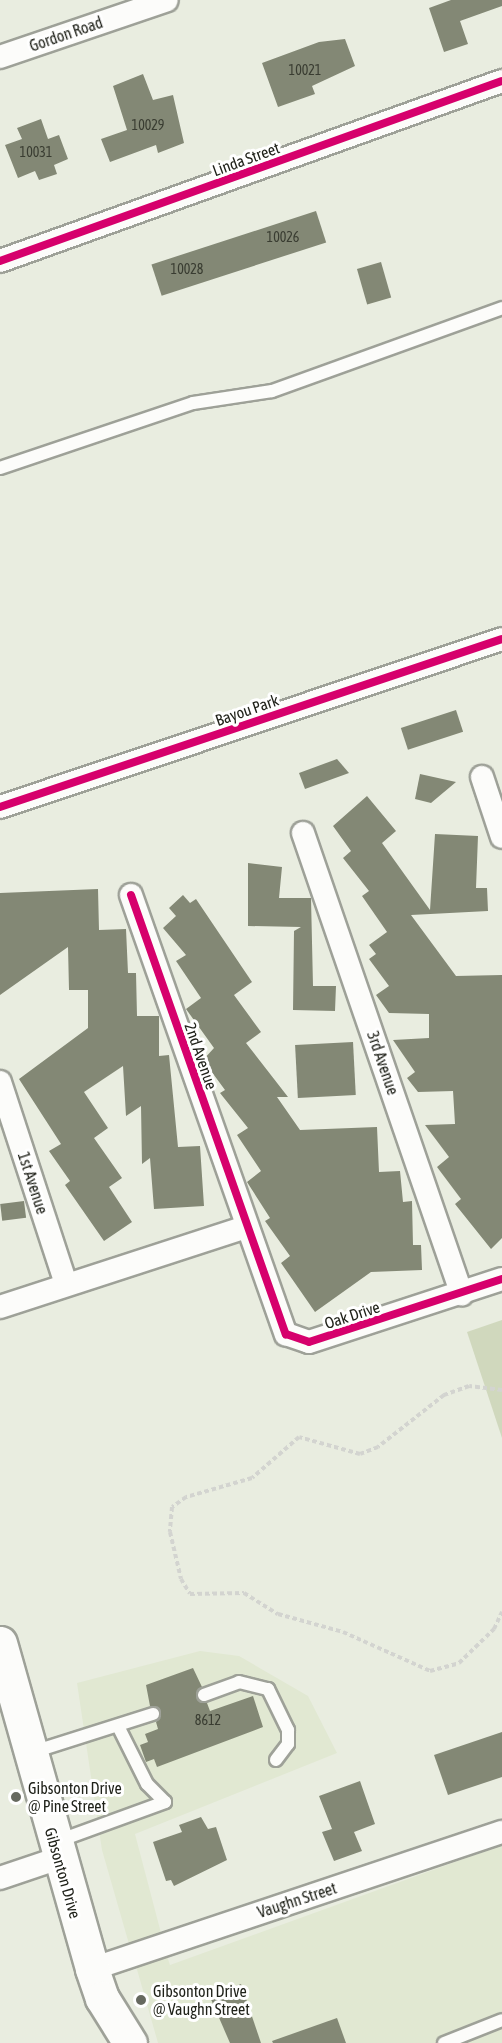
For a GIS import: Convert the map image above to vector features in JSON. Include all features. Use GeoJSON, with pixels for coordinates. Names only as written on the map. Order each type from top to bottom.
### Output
{"type":"FeatureCollection","features":[{"type":"Feature","properties":{"kind":"main road","name":"Gibsonton Drive"},"geometry":{"type":"LineString","coordinates":[[0,1642],[29,1753],[97,1984],[105,2043]]}},
{"type":"Feature","properties":{"kind":"main road","name":"Gibsonton Drive"},"geometry":{"type":"LineString","coordinates":[[97,1984],[130,2043]]}},
{"type":"Feature","properties":{"kind":"street","name":"Gordon Road"},"geometry":{"type":"LineString","coordinates":[[0,57],[167,0]]}},
{"type":"Feature","properties":{"kind":"street","name":"Linda Street"},"geometry":{"type":"LineString","coordinates":[[0,261],[502,81]]}},
{"type":"Feature","properties":{"kind":"street","name":"Bayou Park"},"geometry":{"type":"LineString","coordinates":[[0,807],[502,639]]}},
{"type":"Feature","properties":{"kind":"street"},"geometry":{"type":"LineString","coordinates":[[482,777],[502,837]]}},
{"type":"Feature","properties":{"kind":"street","name":"3rd Avenue"},"geometry":{"type":"LineString","coordinates":[[303,833],[462,1294]]}},
{"type":"Feature","properties":{"kind":"street","name":"2nd Avenue"},"geometry":{"type":"LineString","coordinates":[[130,895],[246,1227]]}},
{"type":"Feature","properties":{"kind":"street","name":"1st Avenue"},"geometry":{"type":"LineString","coordinates":[[0,1082],[66,1284]]}},
{"type":"Feature","properties":{"kind":"street"},"geometry":{"type":"LineString","coordinates":[[0,1307],[246,1227]]}},
{"type":"Feature","properties":{"kind":"street","name":"Oak Drive"},"geometry":{"type":"LineString","coordinates":[[246,1227],[286,1334],[300,1343],[462,1294],[502,1279]]}},
{"type":"Feature","properties":{"kind":"street","name":"Vaughn Street"},"geometry":{"type":"LineString","coordinates":[[97,1984],[502,1832]]}},
{"type":"Feature","properties":{"kind":"street"},"geometry":{"type":"LineString","coordinates":[[0,1878],[57,1850]]}},
{"type":"Feature","properties":{"kind":"lane"},"geometry":{"type":"LineString","coordinates":[[0,468],[193,403],[272,391],[502,308]]}},
{"type":"Feature","properties":{"kind":"lane"},"geometry":{"type":"LineString","coordinates":[[204,1695],[239,1682],[268,1689],[288,1730],[288,1744],[276,1760]]}},
{"type":"Feature","properties":{"kind":"lane"},"geometry":{"type":"LineString","coordinates":[[29,1753],[119,1728],[153,1714]]}},
{"type":"Feature","properties":{"kind":"lane"},"geometry":{"type":"LineString","coordinates":[[57,1850],[165,1802],[147,1784],[119,1728]]}},
{"type":"Feature","properties":{"kind":"lane"},"geometry":{"type":"LineString","coordinates":[[444,2043],[502,2020]]}},
{"type":"Feature","properties":{"kind":"path"},"geometry":{"type":"LineString","coordinates":[[502,1390],[469,1386],[444,1395],[378,1447],[360,1454],[299,1437],[252,1478],[186,1497],[172,1507],[170,1532],[181,1579],[190,1594],[244,1593],[278,1614],[343,1632],[430,1671],[459,1664],[494,1629],[502,1612]]}},
{"type":"Feature","properties":{"kind":"shaded area"},"geometry":{"type":"Polygon","coordinates":[[[502,1320],[502,1438],[467,1332],[502,1320]]]}},
{"type":"Feature","properties":{"kind":"shaded area"},"geometry":{"type":"Polygon","coordinates":[[[200,1651],[239,1656],[308,1696],[337,1753],[135,1834],[161,1933],[129,1944],[102,1850],[77,1683],[200,1651]]]}},
{"type":"Feature","properties":{"kind":"shaded area"},"geometry":{"type":"Polygon","coordinates":[[[502,1845],[502,2043],[158,2043],[136,1966],[167,1956],[170,1965],[502,1845]]]}},
{"type":"Feature","properties":{"kind":"building"},"geometry":{"type":"Polygon","coordinates":[[[451,0],[502,0],[502,6],[460,21],[468,44],[444,52],[429,8],[451,0]]]}},
{"type":"Feature","properties":{"kind":"building"},"geometry":{"type":"Polygon","coordinates":[[[345,39],[355,66],[312,86],[315,94],[278,107],[262,63],[319,42],[345,39]]]}},
{"type":"Feature","properties":{"kind":"building"},"geometry":{"type":"Polygon","coordinates":[[[143,74],[153,100],[173,95],[184,143],[158,153],[156,145],[110,162],[101,139],[127,130],[113,86],[143,74]]]}},
{"type":"Feature","properties":{"kind":"building"},"geometry":{"type":"Polygon","coordinates":[[[41,119],[48,139],[59,135],[68,159],[54,165],[57,174],[39,180],[35,171],[18,178],[5,145],[22,139],[17,128],[41,119]]]}},
{"type":"Feature","properties":{"kind":"building"},"geometry":{"type":"Polygon","coordinates":[[[316,211],[326,242],[162,296],[151,264],[316,211]]]}},
{"type":"Feature","properties":{"kind":"building"},"geometry":{"type":"Polygon","coordinates":[[[381,262],[391,298],[367,304],[357,269],[381,262]]]}},
{"type":"Feature","properties":{"kind":"building"},"geometry":{"type":"Polygon","coordinates":[[[456,710],[463,732],[408,750],[401,728],[456,710]]]}},
{"type":"Feature","properties":{"kind":"building"},"geometry":{"type":"Polygon","coordinates":[[[337,759],[349,773],[305,789],[299,773],[337,759]]]}},
{"type":"Feature","properties":{"kind":"building"},"geometry":{"type":"Polygon","coordinates":[[[420,774],[456,782],[431,803],[415,799],[420,774]]]}},
{"type":"Feature","properties":{"kind":"building"},"geometry":{"type":"Polygon","coordinates":[[[367,796],[396,831],[382,843],[430,910],[435,834],[478,836],[476,888],[487,888],[488,911],[411,915],[456,976],[502,975],[502,1238],[491,1249],[455,1204],[461,1199],[437,1167],[449,1157],[425,1125],[455,1124],[453,1091],[418,1092],[407,1078],[415,1072],[393,1040],[429,1038],[429,1014],[389,1013],[376,995],[389,986],[369,959],[376,954],[369,945],[387,932],[362,896],[369,891],[343,858],[351,851],[333,826],[367,796]]]}},
{"type":"Feature","properties":{"kind":"building"},"geometry":{"type":"Polygon","coordinates":[[[248,863],[282,867],[279,898],[311,898],[313,986],[336,986],[335,1011],[293,1010],[294,931],[301,927],[248,926],[248,863]]]}},
{"type":"Feature","properties":{"kind":"building"},"geometry":{"type":"Polygon","coordinates":[[[98,889],[99,930],[126,929],[128,973],[136,973],[137,1016],[159,1016],[159,1056],[169,1055],[178,1147],[200,1146],[204,1206],[154,1209],[150,1158],[142,1164],[141,1106],[126,1116],[123,1066],[84,1092],[108,1128],[94,1138],[122,1178],[109,1187],[132,1222],[104,1241],[65,1185],[70,1181],[49,1151],[61,1144],[19,1079],[88,1028],[88,990],[69,990],[68,947],[0,995],[0,893],[98,889]]]}},
{"type":"Feature","properties":{"kind":"building"},"geometry":{"type":"Polygon","coordinates":[[[183,895],[190,903],[196,899],[252,982],[234,995],[261,1032],[246,1043],[288,1097],[277,1097],[300,1130],[377,1127],[379,1172],[400,1171],[403,1202],[412,1201],[413,1245],[421,1245],[422,1270],[371,1272],[315,1312],[281,1263],[290,1256],[265,1221],[270,1218],[247,1182],[261,1171],[237,1135],[248,1128],[220,1093],[225,1090],[203,1060],[214,1048],[186,1009],[201,998],[176,961],[186,955],[163,928],[176,916],[169,908],[183,895]]]}},
{"type":"Feature","properties":{"kind":"building"},"geometry":{"type":"Polygon","coordinates":[[[353,1042],[356,1095],[298,1098],[295,1045],[353,1042]]]}},
{"type":"Feature","properties":{"kind":"building"},"geometry":{"type":"Polygon","coordinates":[[[24,1201],[26,1218],[2,1221],[0,1204],[24,1201]]]}},
{"type":"Feature","properties":{"kind":"building"},"geometry":{"type":"Polygon","coordinates":[[[193,1668],[202,1687],[197,1698],[207,1703],[210,1711],[253,1696],[263,1727],[157,1767],[154,1759],[146,1762],[140,1745],[148,1742],[145,1734],[158,1729],[156,1722],[161,1715],[158,1708],[150,1706],[146,1685],[193,1668]]]}},
{"type":"Feature","properties":{"kind":"building"},"geometry":{"type":"Polygon","coordinates":[[[502,1732],[502,1777],[448,1795],[434,1755],[502,1732]]]}},
{"type":"Feature","properties":{"kind":"building"},"geometry":{"type":"Polygon","coordinates":[[[360,1781],[375,1824],[354,1832],[362,1851],[334,1861],[322,1832],[332,1829],[319,1796],[360,1781]]]}},
{"type":"Feature","properties":{"kind":"building"},"geometry":{"type":"Polygon","coordinates":[[[201,1817],[208,1829],[216,1827],[227,1860],[174,1886],[171,1880],[166,1881],[153,1842],[182,1832],[179,1825],[201,1817]]]}},
{"type":"Feature","properties":{"kind":"building"},"geometry":{"type":"Polygon","coordinates":[[[241,1984],[261,2043],[230,2043],[210,1997],[241,1984]]]}},
{"type":"Feature","properties":{"kind":"building"},"geometry":{"type":"Polygon","coordinates":[[[337,2018],[346,2043],[273,2043],[272,2041],[337,2018]]]}},
{"type":"Feature","properties":{"kind":"cycle path"},"geometry":{"type":"LineString","coordinates":[[0,261],[502,81]]}},
{"type":"Feature","properties":{"kind":"cycle path"},"geometry":{"type":"LineString","coordinates":[[0,807],[502,639]]}},
{"type":"Feature","properties":{"kind":"cycle path"},"geometry":{"type":"LineString","coordinates":[[131,895],[286,1334],[309,1342],[502,1279]]}},
{"type":"Feature","properties":{"kind":"place","name":"Gibsonton Drive @ Pine Street"},"geometry":{"type":"Point","coordinates":[16,1797]}},
{"type":"Feature","properties":{"kind":"place","name":"Gibsonton Drive @ Vaughn Street"},"geometry":{"type":"Point","coordinates":[141,2000]}}]}
